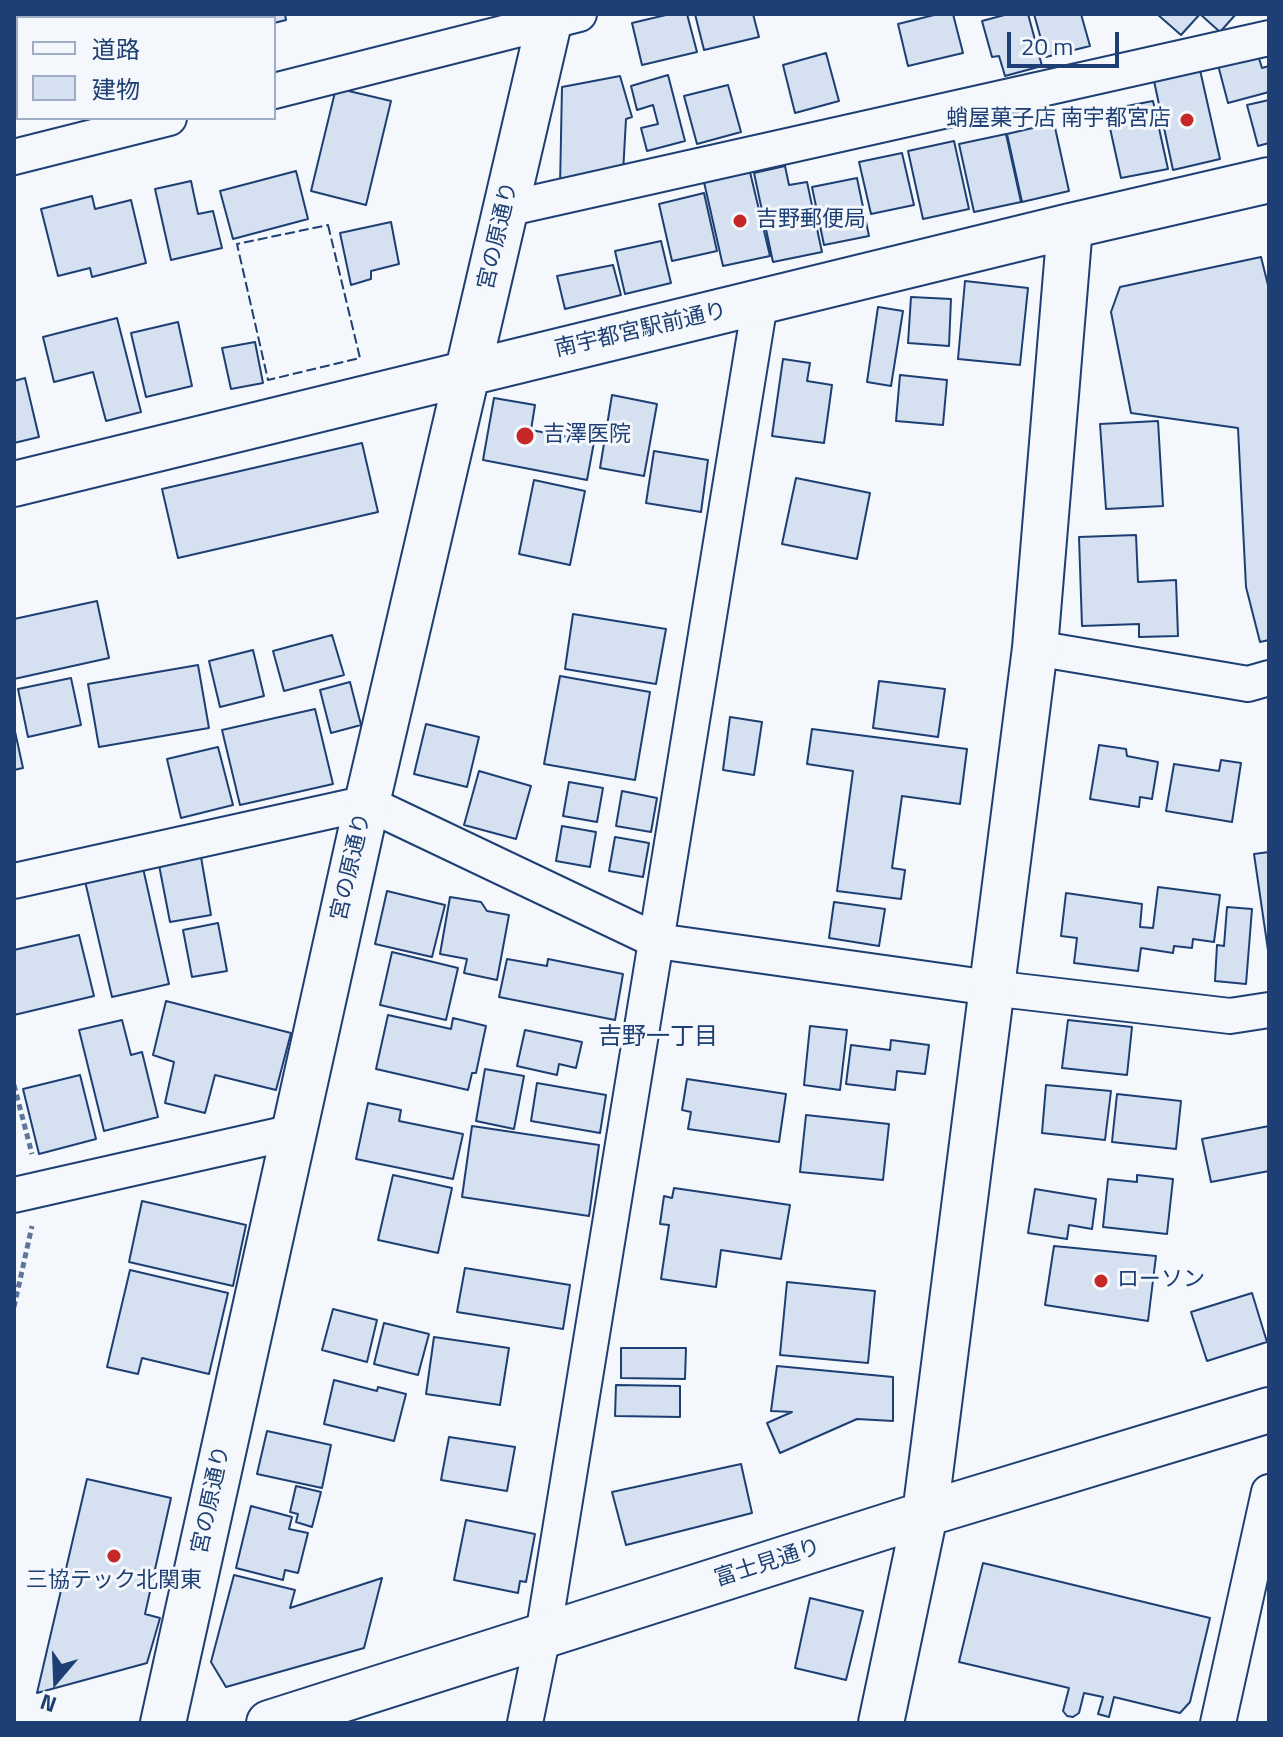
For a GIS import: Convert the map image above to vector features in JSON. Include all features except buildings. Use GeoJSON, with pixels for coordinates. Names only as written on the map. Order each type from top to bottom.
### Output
{"type":"FeatureCollection","features":[{"type":"Feature","properties":{"kind":"street"},"geometry":{"type":"LineString","coordinates":[[276,90],[560,16]]}},
{"type":"Feature","properties":{"kind":"street","name":"宮の原通り"},"geometry":{"type":"LineString","coordinates":[[163,1723],[293,1132],[466,373],[506,209],[560,16]]}},
{"type":"Feature","properties":{"kind":"street"},"geometry":{"type":"LineString","coordinates":[[506,209],[1269,38]]}},
{"type":"Feature","properties":{"kind":"street"},"geometry":{"type":"LineString","coordinates":[[14,157],[161,120]]}},
{"type":"Feature","properties":{"kind":"street","name":"南宇都宮駅前通り"},"geometry":{"type":"LineString","coordinates":[[14,484],[1269,180]]}},
{"type":"Feature","properties":{"kind":"street"},"geometry":{"type":"LineString","coordinates":[[881,1723],[925,1514],[1035,648],[1070,226]]}},
{"type":"Feature","properties":{"kind":"street"},"geometry":{"type":"LineString","coordinates":[[525,1723],[543,1635],[760,303]]}},
{"type":"Feature","properties":{"kind":"street"},"geometry":{"type":"LineString","coordinates":[[1035,648],[1248,684],[1269,678]]}},
{"type":"Feature","properties":{"kind":"street"},"geometry":{"type":"LineString","coordinates":[[14,881],[367,803],[657,941],[991,988],[1230,1016],[1269,1010]]}},
{"type":"Feature","properties":{"kind":"street"},"geometry":{"type":"LineString","coordinates":[[14,1195],[293,1132]]}},
{"type":"Feature","properties":{"kind":"street","name":"富士見通り"},"geometry":{"type":"LineString","coordinates":[[269,1723],[925,1514],[1269,1410]]}},
{"type":"Feature","properties":{"kind":"street"},"geometry":{"type":"LineString","coordinates":[[1218,1723],[1269,1492]]}},
{"type":"Feature","properties":{"kind":"fence"},"geometry":{"type":"LineString","coordinates":[[328,225],[360,358],[268,380],[237,244],[328,225]]}},
{"type":"Feature","properties":{"kind":"place","name":"蛸屋菓子店 南宇都宮店"},"geometry":{"type":"Point","coordinates":[1187,120]}},
{"type":"Feature","properties":{"kind":"place","name":"吉野郵便局"},"geometry":{"type":"Point","coordinates":[740,221]}},
{"type":"Feature","properties":{"kind":"place","name":"吉澤医院"},"geometry":{"type":"Point","coordinates":[525,436]}},
{"type":"Feature","properties":{"kind":"place","name":"ローソン"},"geometry":{"type":"Point","coordinates":[1101,1281]}},
{"type":"Feature","properties":{"kind":"place","name":"三協テック北関東"},"geometry":{"type":"Point","coordinates":[114,1556]}},
{"type":"Feature","properties":{"kind":"district","name":"吉野一丁目"},"geometry":{"type":"Point","coordinates":[658,1038]}}]}
